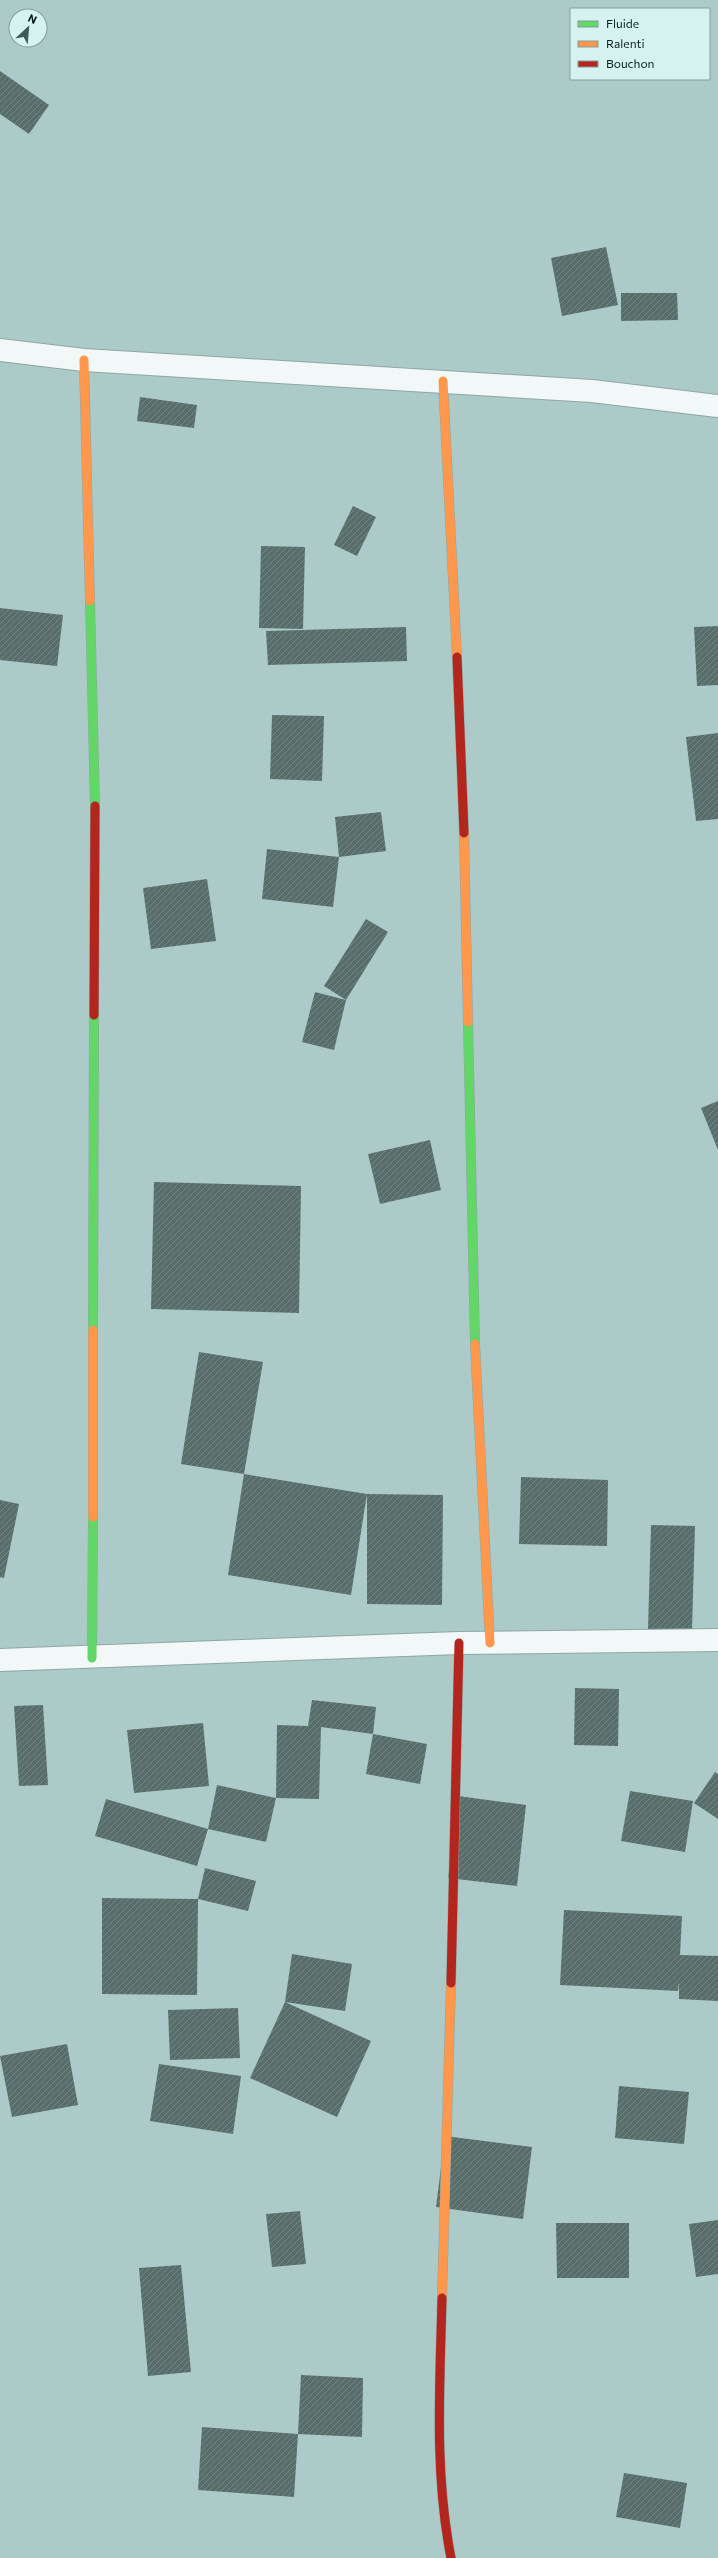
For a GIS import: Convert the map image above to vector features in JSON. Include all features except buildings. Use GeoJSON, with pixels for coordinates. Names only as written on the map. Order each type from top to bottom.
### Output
{"type":"FeatureCollection","features":[{"type":"Feature","properties":{"kind":"street"},"geometry":{"type":"LineString","coordinates":[[0,350],[84,360],[592,391],[718,406]]}},
{"type":"Feature","properties":{"kind":"street"},"geometry":{"type":"LineString","coordinates":[[84,360],[95,811],[92,1658]]}},
{"type":"Feature","properties":{"kind":"street"},"geometry":{"type":"LineString","coordinates":[[443,381],[462,789],[474,1320],[490,1643]]}},
{"type":"Feature","properties":{"kind":"street"},"geometry":{"type":"LineString","coordinates":[[0,1660],[92,1658],[459,1643],[718,1640]]}},
{"type":"Feature","properties":{"kind":"street"},"geometry":{"type":"LineString","coordinates":[[452,2558],[440,2480],[440,2400],[445,2136],[458,1796],[459,1643]]}},
{"type":"Feature","properties":{"kind":"traffic: fast"},"geometry":{"type":"LineString","coordinates":[[90,601],[95,806]]}},
{"type":"Feature","properties":{"kind":"traffic: fast"},"geometry":{"type":"LineString","coordinates":[[93,1330],[94,1015]]}},
{"type":"Feature","properties":{"kind":"traffic: fast"},"geometry":{"type":"LineString","coordinates":[[468,1022],[475,1344]]}},
{"type":"Feature","properties":{"kind":"traffic: fast"},"geometry":{"type":"LineString","coordinates":[[92,1658],[93,1517]]}},
{"type":"Feature","properties":{"kind":"traffic: slow"},"geometry":{"type":"LineString","coordinates":[[84,360],[90,601]]}},
{"type":"Feature","properties":{"kind":"traffic: slow"},"geometry":{"type":"LineString","coordinates":[[443,381],[457,657]]}},
{"type":"Feature","properties":{"kind":"traffic: slow"},"geometry":{"type":"LineString","coordinates":[[464,833],[468,1022]]}},
{"type":"Feature","properties":{"kind":"traffic: slow"},"geometry":{"type":"LineString","coordinates":[[93,1330],[93,1517]]}},
{"type":"Feature","properties":{"kind":"traffic: slow"},"geometry":{"type":"LineString","coordinates":[[475,1344],[490,1643]]}},
{"type":"Feature","properties":{"kind":"traffic: slow"},"geometry":{"type":"LineString","coordinates":[[442,2298],[451,1983]]}},
{"type":"Feature","properties":{"kind":"traffic: jam"},"geometry":{"type":"LineString","coordinates":[[457,657],[464,833]]}},
{"type":"Feature","properties":{"kind":"traffic: jam"},"geometry":{"type":"LineString","coordinates":[[94,1015],[95,806]]}},
{"type":"Feature","properties":{"kind":"traffic: jam"},"geometry":{"type":"LineString","coordinates":[[451,1983],[459,1643]]}},
{"type":"Feature","properties":{"kind":"traffic: jam"},"geometry":{"type":"LineString","coordinates":[[442,2298],[439,2396],[440,2461],[442,2493],[451,2558]]}}]}
